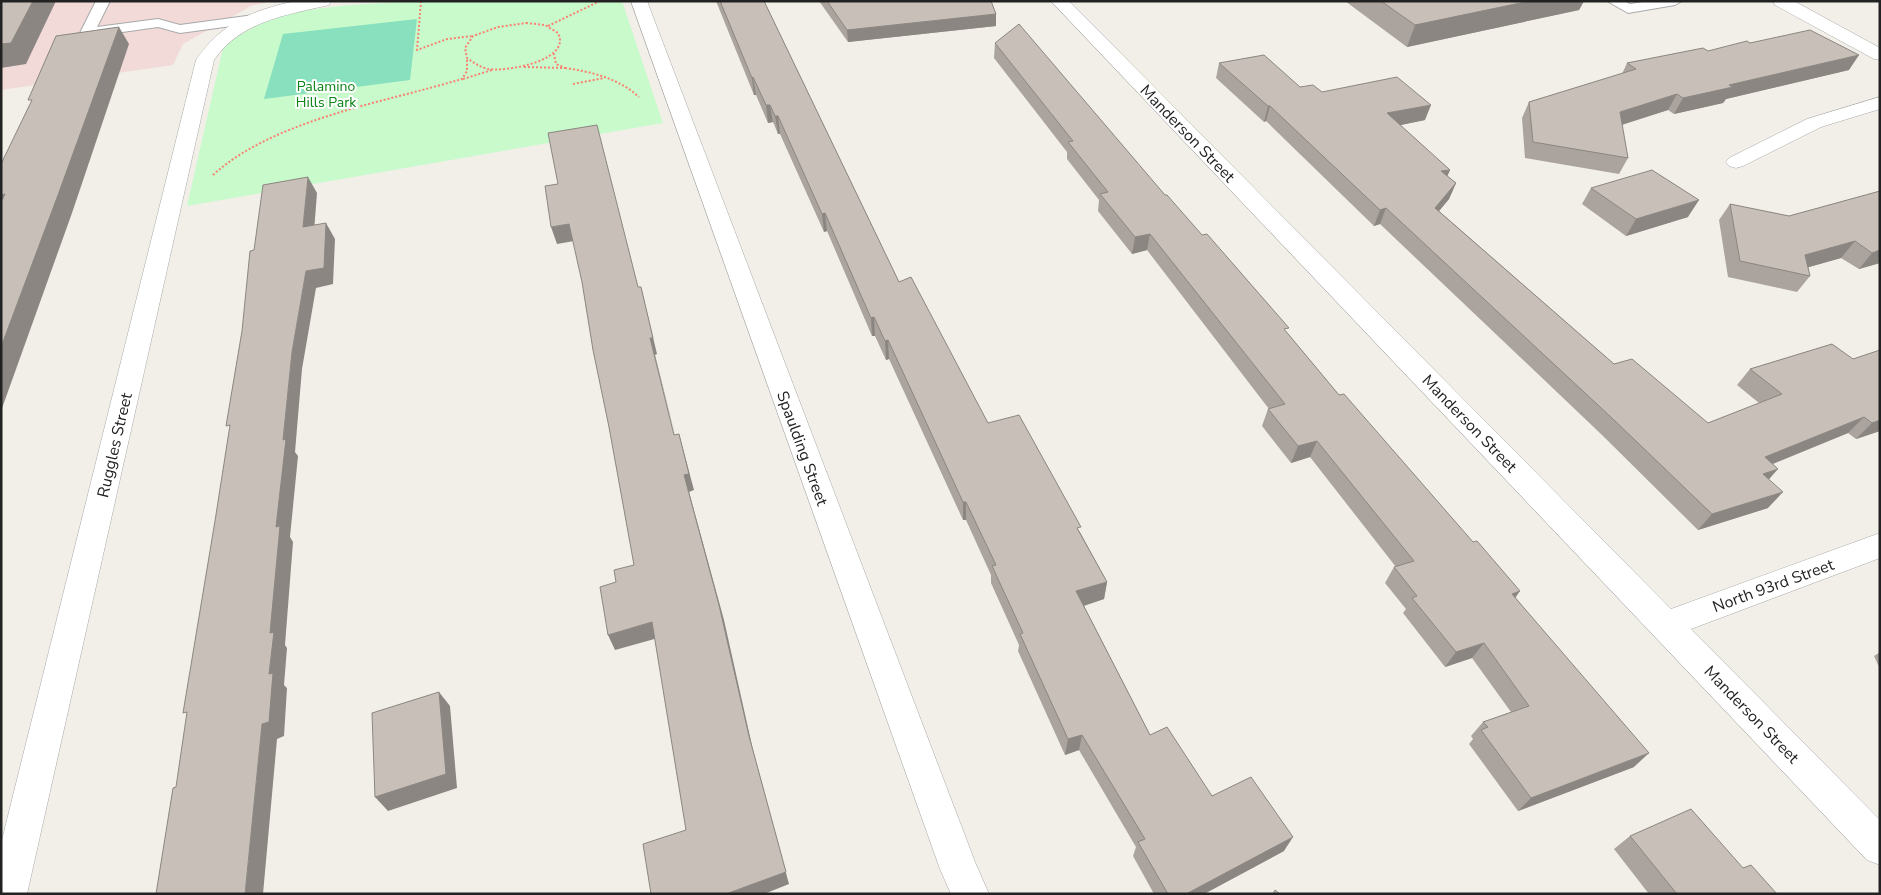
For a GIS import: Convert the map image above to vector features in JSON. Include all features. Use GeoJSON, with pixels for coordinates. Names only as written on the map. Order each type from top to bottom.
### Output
{"type":"FeatureCollection","features":[{"type":"Feature","properties":{"kind":"street","name":"Ruggles Street"},"geometry":{"type":"LineString","coordinates":[[8,894],[205,60],[211,49],[220,40],[254,19],[285,9],[323,1]]}},
{"type":"Feature","properties":{"kind":"street","name":"Spaulding Street"},"geometry":{"type":"LineString","coordinates":[[639,1],[970,894]]}},
{"type":"Feature","properties":{"kind":"street","name":"Manderson Street"},"geometry":{"type":"LineString","coordinates":[[1059,1],[1880,847]]}},
{"type":"Feature","properties":{"kind":"street"},"geometry":{"type":"LineString","coordinates":[[1781,1],[1880,55]]}},
{"type":"Feature","properties":{"kind":"street"},"geometry":{"type":"LineString","coordinates":[[1736,162],[1814,123],[1880,103]]}},
{"type":"Feature","properties":{"kind":"street","name":"North 93rd Street"},"geometry":{"type":"LineString","coordinates":[[1666,625],[1880,545]]}},
{"type":"Feature","properties":{"kind":"lane"},"geometry":{"type":"LineString","coordinates":[[103,1],[87,33],[158,23],[180,29],[254,19]]}},
{"type":"Feature","properties":{"kind":"lane"},"geometry":{"type":"LineString","coordinates":[[1614,1],[1628,9],[1675,1]]}},
{"type":"Feature","properties":{"kind":"path"},"geometry":{"type":"LineString","coordinates":[[421,1],[416,50],[456,37],[473,36],[489,29],[512,24],[535,23],[548,26],[558,33],[560,38],[554,54],[520,67]]}},
{"type":"Feature","properties":{"kind":"path"},"geometry":{"type":"LineString","coordinates":[[548,26],[600,1]]}},
{"type":"Feature","properties":{"kind":"path"},"geometry":{"type":"LineString","coordinates":[[462,79],[467,71],[465,48],[473,36]]}},
{"type":"Feature","properties":{"kind":"path"},"geometry":{"type":"LineString","coordinates":[[554,54],[556,64],[564,68]]}},
{"type":"Feature","properties":{"kind":"path"},"geometry":{"type":"LineString","coordinates":[[467,58],[478,65],[493,70]]}},
{"type":"Feature","properties":{"kind":"path"},"geometry":{"type":"LineString","coordinates":[[210,178],[230,160],[271,138],[337,114],[493,70],[520,67],[564,68],[605,77],[624,85],[634,91],[642,101]]}},
{"type":"Feature","properties":{"kind":"path"},"geometry":{"type":"LineString","coordinates":[[573,84],[605,77]]}},
{"type":"Feature","properties":{"kind":"shaded area"},"geometry":{"type":"Polygon","coordinates":[[[1,1],[274,1],[251,6],[183,44],[173,65],[1,90],[1,1]]]}},
{"type":"Feature","properties":{"kind":"green space","name":"Palamino Hills Park"},"geometry":{"type":"Polygon","coordinates":[[[417,1],[622,1],[663,123],[187,206],[223,48],[244,33],[266,22],[290,14],[340,6],[417,1]]]}},
{"type":"Feature","properties":{"kind":"green space"},"geometry":{"type":"Polygon","coordinates":[[[417,19],[410,80],[264,99],[283,34],[417,19]]]}},
{"type":"Feature","properties":{"kind":"building"},"geometry":{"type":"Polygon","coordinates":[[[1,1],[33,1],[11,43],[1,44],[1,1]]]}},
{"type":"Feature","properties":{"kind":"building"},"geometry":{"type":"Polygon","coordinates":[[[720,1],[764,1],[899,282],[911,277],[988,423],[1019,415],[1081,527],[1077,528],[1107,582],[1076,591],[1150,735],[1167,727],[1212,796],[1251,777],[1293,837],[1186,894],[1168,894],[1138,842],[1145,839],[1082,735],[1068,739],[1020,634],[1023,633],[992,566],[996,565],[966,502],[963,502],[888,340],[885,341],[874,317],[871,318],[825,213],[822,214],[778,116],[775,116],[770,105],[766,105],[752,78],[720,1]]]}},
{"type":"Feature","properties":{"kind":"building"},"geometry":{"type":"Polygon","coordinates":[[[827,1],[991,1],[996,14],[847,30],[827,1]]]}},
{"type":"Feature","properties":{"kind":"building"},"geometry":{"type":"Polygon","coordinates":[[[1381,1],[1530,1],[1415,25],[1381,1]]]}},
{"type":"Feature","properties":{"kind":"building"},"geometry":{"type":"Polygon","coordinates":[[[1019,24],[1165,195],[1202,235],[1207,234],[1289,328],[1284,329],[1339,395],[1344,394],[1473,542],[1477,541],[1520,591],[1512,594],[1649,753],[1531,798],[1481,730],[1488,727],[1483,722],[1529,706],[1484,643],[1456,652],[1412,598],[1417,596],[1394,567],[1414,561],[1317,441],[1298,446],[1268,409],[1285,404],[1150,234],[1135,237],[1100,194],[1108,192],[1068,142],[1073,141],[995,43],[1019,24]]]}},
{"type":"Feature","properties":{"kind":"building"},"geometry":{"type":"Polygon","coordinates":[[[119,27],[1,347],[1,202],[5,194],[1,195],[1,164],[32,100],[28,100],[56,36],[119,27]]]}},
{"type":"Feature","properties":{"kind":"building"},"geometry":{"type":"Polygon","coordinates":[[[1810,30],[1859,55],[1729,85],[1733,87],[1683,98],[1677,94],[1620,112],[1628,158],[1533,142],[1529,102],[1636,69],[1627,63],[1703,48],[1708,51],[1747,41],[1750,43],[1810,30]]]}},
{"type":"Feature","properties":{"kind":"building"},"geometry":{"type":"Polygon","coordinates":[[[1264,55],[1300,87],[1313,85],[1322,92],[1397,77],[1431,105],[1387,113],[1450,170],[1441,171],[1456,183],[1435,208],[1614,364],[1632,359],[1708,423],[1782,394],[1750,369],[1832,344],[1853,359],[1880,350],[1880,420],[1872,423],[1864,417],[1765,457],[1778,469],[1763,474],[1783,492],[1712,514],[1613,419],[1386,208],[1380,210],[1270,106],[1219,63],[1264,55]]]}},
{"type":"Feature","properties":{"kind":"building"},"geometry":{"type":"Polygon","coordinates":[[[597,125],[638,287],[641,287],[653,338],[650,338],[674,435],[679,434],[689,474],[684,475],[719,605],[749,736],[786,872],[726,894],[651,894],[643,844],[686,830],[652,622],[608,635],[600,587],[616,582],[614,570],[634,565],[582,282],[569,224],[551,227],[545,186],[558,184],[548,133],[597,125]]]}},
{"type":"Feature","properties":{"kind":"building"},"geometry":{"type":"Polygon","coordinates":[[[1652,170],[1699,200],[1636,219],[1591,188],[1652,170]]]}},
{"type":"Feature","properties":{"kind":"building"},"geometry":{"type":"Polygon","coordinates":[[[308,177],[303,227],[326,223],[324,268],[306,271],[292,352],[283,440],[286,439],[276,527],[280,526],[270,633],[274,632],[269,674],[273,673],[269,722],[262,724],[245,894],[156,894],[173,788],[176,787],[187,712],[183,713],[230,425],[226,426],[242,331],[250,251],[254,250],[263,185],[308,177]]]}},
{"type":"Feature","properties":{"kind":"building"},"geometry":{"type":"Polygon","coordinates":[[[1880,191],[1880,250],[1872,253],[1855,241],[1805,255],[1810,276],[1740,261],[1730,204],[1789,216],[1880,191]]]}},
{"type":"Feature","properties":{"kind":"building"},"geometry":{"type":"Polygon","coordinates":[[[439,692],[446,774],[375,797],[372,713],[439,692]]]}},
{"type":"Feature","properties":{"kind":"building"},"geometry":{"type":"Polygon","coordinates":[[[1691,809],[1743,868],[1751,865],[1777,894],[1677,894],[1630,836],[1691,809]]]}}]}
